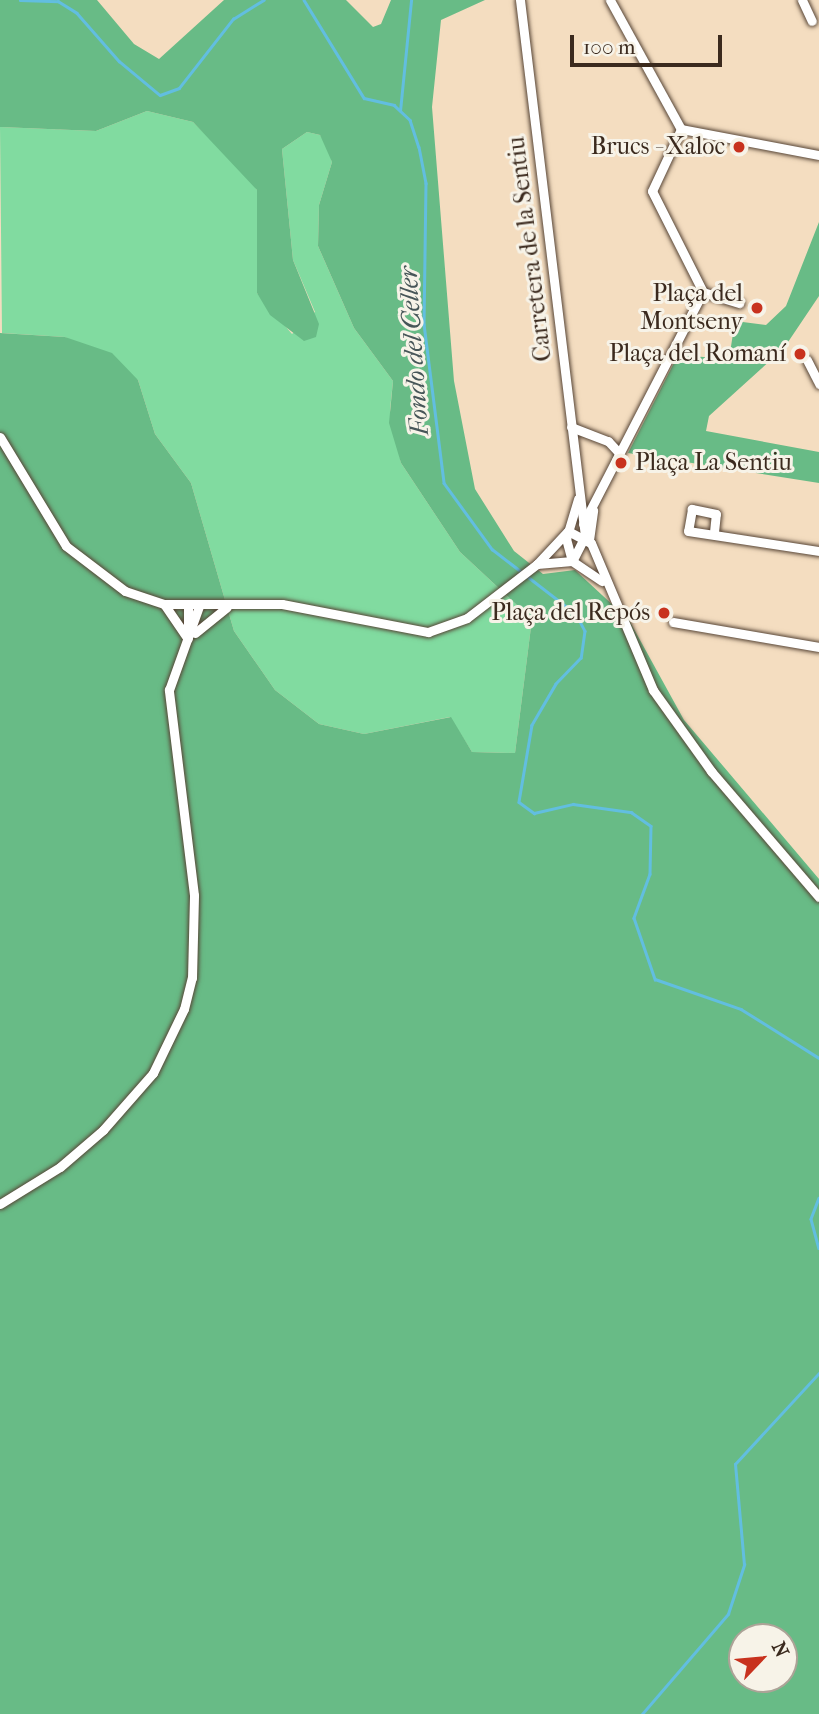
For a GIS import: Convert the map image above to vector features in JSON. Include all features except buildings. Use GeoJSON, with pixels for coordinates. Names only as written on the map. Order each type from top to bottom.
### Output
{"type":"FeatureCollection","features":[{"type":"Feature","properties":{"kind":"street","name":"Carretera de la Sentiu"},"geometry":{"type":"LineString","coordinates":[[520,0],[583,523],[607,588]]}},
{"type":"Feature","properties":{"kind":"street"},"geometry":{"type":"LineString","coordinates":[[610,0],[681,129]]}},
{"type":"Feature","properties":{"kind":"street"},"geometry":{"type":"LineString","coordinates":[[802,0],[813,21]]}},
{"type":"Feature","properties":{"kind":"street"},"geometry":{"type":"LineString","coordinates":[[681,129],[819,155]]}},
{"type":"Feature","properties":{"kind":"street"},"geometry":{"type":"LineString","coordinates":[[681,129],[652,191],[703,292],[739,303]]}},
{"type":"Feature","properties":{"kind":"street"},"geometry":{"type":"LineString","coordinates":[[583,523],[703,292]]}},
{"type":"Feature","properties":{"kind":"street"},"geometry":{"type":"LineString","coordinates":[[807,360],[819,384]]}},
{"type":"Feature","properties":{"kind":"street"},"geometry":{"type":"LineString","coordinates":[[572,427],[608,441],[619,453]]}},
{"type":"Feature","properties":{"kind":"street"},"geometry":{"type":"LineString","coordinates":[[608,441],[630,432]]}},
{"type":"Feature","properties":{"kind":"street"},"geometry":{"type":"LineString","coordinates":[[0,437],[66,546],[125,591],[164,604],[301,606],[371,625],[428,632],[467,618],[533,567],[568,531]]}},
{"type":"Feature","properties":{"kind":"street"},"geometry":{"type":"LineString","coordinates":[[580,494],[568,531],[566,547],[572,561],[607,588],[653,690],[711,771],[819,897]]}},
{"type":"Feature","properties":{"kind":"street"},"geometry":{"type":"LineString","coordinates":[[533,567],[572,561],[587,538],[593,506]]}},
{"type":"Feature","properties":{"kind":"street"},"geometry":{"type":"LineString","coordinates":[[568,531],[587,538]]}},
{"type":"Feature","properties":{"kind":"street"},"geometry":{"type":"LineString","coordinates":[[714,532],[819,551]]}},
{"type":"Feature","properties":{"kind":"street"},"geometry":{"type":"LineString","coordinates":[[164,604],[188,639]]}},
{"type":"Feature","properties":{"kind":"street"},"geometry":{"type":"LineString","coordinates":[[0,1204],[61,1167],[103,1130],[153,1073],[184,1009],[192,978],[194,895],[169,690],[188,639],[194,606]]}},
{"type":"Feature","properties":{"kind":"street"},"geometry":{"type":"LineString","coordinates":[[188,639],[229,606]]}},
{"type":"Feature","properties":{"kind":"street"},"geometry":{"type":"LineString","coordinates":[[673,622],[819,647]]}},
{"type":"Feature","properties":{"kind":"green space"},"geometry":{"type":"Polygon","coordinates":[[[0,0],[97,0],[134,44],[159,59],[224,0],[346,0],[373,27],[381,24],[391,0],[485,0],[441,20],[432,107],[454,381],[475,489],[514,551],[543,574],[575,570],[629,620],[684,720],[819,879],[819,1714],[0,1714],[0,333],[65,337],[112,353],[138,380],[155,434],[191,483],[234,631],[275,690],[319,724],[364,734],[451,717],[472,752],[515,753],[532,619],[460,552],[401,463],[389,423],[393,381],[354,328],[318,246],[319,205],[332,162],[320,135],[307,132],[282,149],[293,260],[319,324],[316,337],[304,341],[270,315],[257,293],[257,190],[193,122],[147,111],[96,131],[0,127],[0,0]]]}},
{"type":"Feature","properties":{"kind":"green space"},"geometry":{"type":"Polygon","coordinates":[[[147,111],[193,122],[249,178],[257,190],[257,293],[292,334],[315,312],[293,260],[282,149],[307,132],[320,135],[328,147],[332,162],[319,205],[318,246],[354,328],[393,381],[390,410],[401,463],[460,552],[532,619],[515,753],[472,752],[450,717],[364,734],[319,724],[275,690],[234,631],[191,483],[155,434],[138,380],[65,337],[2,333],[0,127],[96,131],[147,111]]]}},
{"type":"Feature","properties":{"kind":"green space"},"geometry":{"type":"Polygon","coordinates":[[[819,222],[819,296],[784,348],[709,416],[706,431],[819,452],[819,483],[628,453],[678,355],[729,359],[735,321],[766,325],[786,306],[819,222]]]}},
{"type":"Feature","properties":{"kind":"waterway"},"geometry":{"type":"LineString","coordinates":[[20,0],[58,1],[77,13],[119,61],[160,95],[179,88],[233,19],[263,0]]}},
{"type":"Feature","properties":{"kind":"waterway"},"geometry":{"type":"LineString","coordinates":[[304,0],[364,98],[394,105],[410,120],[419,147],[426,183],[424,324],[444,483],[492,549],[576,614],[585,631],[581,658],[556,684],[532,725],[519,802],[534,813],[573,804],[631,812],[651,826],[650,874],[634,918],[655,979],[741,1009],[819,1058]]}},
{"type":"Feature","properties":{"kind":"waterway","name":"Fondo del Celler"},"geometry":{"type":"LineString","coordinates":[[400,111],[411,0]]}},
{"type":"Feature","properties":{"kind":"waterway"},"geometry":{"type":"LineString","coordinates":[[819,1198],[811,1219],[819,1248]]}},
{"type":"Feature","properties":{"kind":"waterway"},"geometry":{"type":"LineString","coordinates":[[642,1714],[728,1614],[744,1565],[735,1464],[819,1373]]}},
{"type":"Feature","properties":{"kind":"place","name":"Brucs - Xaloc"},"geometry":{"type":"Point","coordinates":[739,147]}},
{"type":"Feature","properties":{"kind":"place","name":"Plaça del Montseny"},"geometry":{"type":"Point","coordinates":[757,308]}},
{"type":"Feature","properties":{"kind":"place","name":"Plaça del Romaní"},"geometry":{"type":"Point","coordinates":[800,354]}},
{"type":"Feature","properties":{"kind":"place","name":"Plaça La Sentiu"},"geometry":{"type":"Point","coordinates":[621,463]}},
{"type":"Feature","properties":{"kind":"place","name":"Plaça del Repós"},"geometry":{"type":"Point","coordinates":[664,613]}}]}
